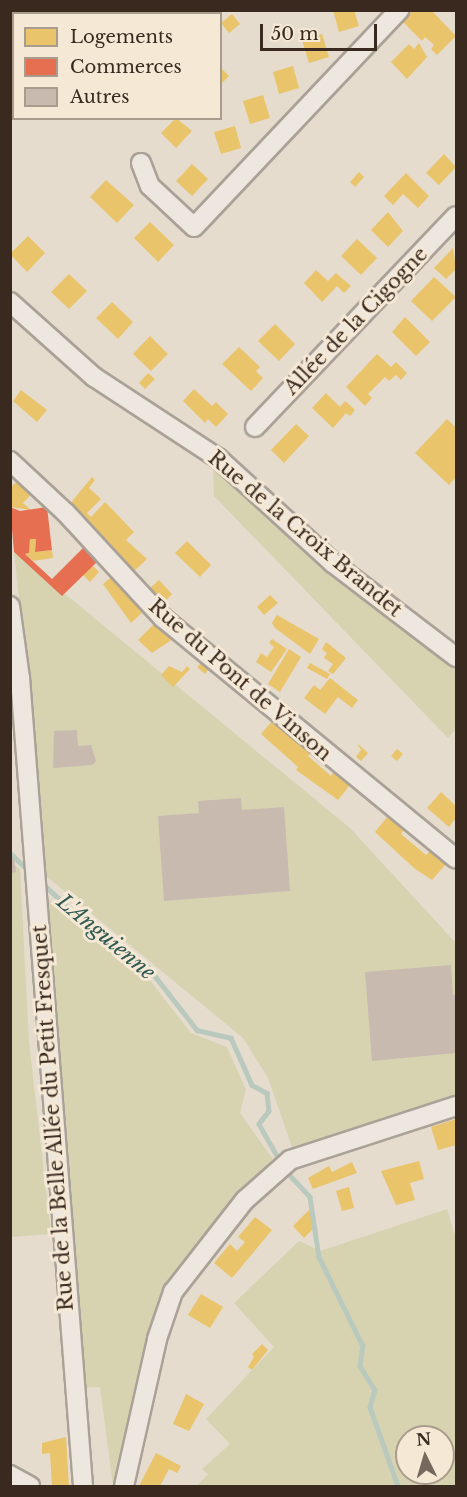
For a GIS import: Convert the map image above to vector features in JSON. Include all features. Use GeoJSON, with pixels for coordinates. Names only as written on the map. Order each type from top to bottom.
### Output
{"type":"FeatureCollection","features":[{"type":"Feature","properties":{"kind":"street"},"geometry":{"type":"LineString","coordinates":[[141,163],[150,186],[194,227],[399,10]]}},
{"type":"Feature","properties":{"kind":"street","name":"Allée de la Cigogne"},"geometry":{"type":"LineString","coordinates":[[255,427],[456,216]]}},
{"type":"Feature","properties":{"kind":"street","name":"Rue de la Croix Brandet"},"geometry":{"type":"LineString","coordinates":[[10,302],[94,377],[218,458],[333,563],[456,657]]}},
{"type":"Feature","properties":{"kind":"street","name":"Rue du Pont de Vinson"},"geometry":{"type":"LineString","coordinates":[[10,461],[66,513],[163,618],[456,859]]}},
{"type":"Feature","properties":{"kind":"street","name":"Rue de la Belle Allée du Petit Fresquet"},"geometry":{"type":"LineString","coordinates":[[10,606],[20,678],[83,1486]]}},
{"type":"Feature","properties":{"kind":"street"},"geometry":{"type":"LineString","coordinates":[[124,1486],[157,1339],[173,1292],[245,1200],[283,1165],[456,1106]]}},
{"type":"Feature","properties":{"kind":"street"},"geometry":{"type":"LineString","coordinates":[[10,1475],[30,1486]]}},
{"type":"Feature","properties":{"kind":"shaded area"},"geometry":{"type":"Polygon","coordinates":[[[213,467],[283,530],[456,668],[456,729],[448,738],[214,496],[213,467]]]}},
{"type":"Feature","properties":{"kind":"shaded area"},"geometry":{"type":"Polygon","coordinates":[[[14,552],[350,828],[456,943],[456,1098],[292,1147],[268,1078],[243,1038],[40,871],[37,759],[14,552]]]}},
{"type":"Feature","properties":{"kind":"shaded area"},"geometry":{"type":"Polygon","coordinates":[[[10,862],[20,869],[29,1041],[51,1234],[11,1237],[10,862]]]}},
{"type":"Feature","properties":{"kind":"shaded area"},"geometry":{"type":"Polygon","coordinates":[[[45,897],[145,974],[191,1033],[227,1047],[246,1090],[240,1113],[273,1159],[244,1186],[168,1282],[113,1486],[100,1387],[83,1388],[45,897]]]}},
{"type":"Feature","properties":{"kind":"shaded area"},"geometry":{"type":"Polygon","coordinates":[[[447,1209],[456,1239],[456,1486],[197,1486],[208,1474],[202,1469],[230,1444],[206,1419],[274,1347],[234,1303],[299,1241],[320,1251],[447,1209]]]}},
{"type":"Feature","properties":{"kind":"building: Logements"},"geometry":{"type":"Polygon","coordinates":[[[51,10],[85,10],[84,12],[51,10]]]}},
{"type":"Feature","properties":{"kind":"building: Logements"},"geometry":{"type":"Polygon","coordinates":[[[333,10],[354,10],[359,26],[339,32],[333,10]]]}},
{"type":"Feature","properties":{"kind":"building: Logements"},"geometry":{"type":"Polygon","coordinates":[[[413,10],[431,10],[456,36],[437,55],[431,49],[434,45],[425,37],[422,41],[403,22],[413,10]]]}},
{"type":"Feature","properties":{"kind":"building: Logements"},"geometry":{"type":"Polygon","coordinates":[[[232,14],[240,24],[229,33],[222,22],[232,14]]]}},
{"type":"Feature","properties":{"kind":"building: Logements"},"geometry":{"type":"Polygon","coordinates":[[[322,34],[329,57],[309,63],[302,40],[322,34]]]}},
{"type":"Feature","properties":{"kind":"building: Logements"},"geometry":{"type":"Polygon","coordinates":[[[419,43],[427,57],[407,79],[391,62],[409,44],[414,49],[419,43]]]}},
{"type":"Feature","properties":{"kind":"building: Logements"},"geometry":{"type":"Polygon","coordinates":[[[293,66],[299,88],[279,94],[273,72],[293,66]]]}},
{"type":"Feature","properties":{"kind":"building: Logements"},"geometry":{"type":"Polygon","coordinates":[[[222,69],[229,76],[222,83],[222,69]]]}},
{"type":"Feature","properties":{"kind":"building: Logements"},"geometry":{"type":"Polygon","coordinates":[[[263,95],[270,118],[250,124],[243,101],[263,95]]]}},
{"type":"Feature","properties":{"kind":"building: Logements"},"geometry":{"type":"Polygon","coordinates":[[[174,120],[178,120],[192,131],[176,148],[161,133],[174,120]]]}},
{"type":"Feature","properties":{"kind":"building: Logements"},"geometry":{"type":"Polygon","coordinates":[[[235,126],[241,148],[221,154],[214,132],[235,126]]]}},
{"type":"Feature","properties":{"kind":"building: Logements"},"geometry":{"type":"Polygon","coordinates":[[[444,154],[456,167],[439,185],[426,173],[444,154]]]}},
{"type":"Feature","properties":{"kind":"building: Logements"},"geometry":{"type":"Polygon","coordinates":[[[192,164],[208,179],[192,196],[176,181],[192,164]]]}},
{"type":"Feature","properties":{"kind":"building: Logements"},"geometry":{"type":"Polygon","coordinates":[[[359,172],[364,177],[355,187],[350,182],[359,172]]]}},
{"type":"Feature","properties":{"kind":"building: Logements"},"geometry":{"type":"Polygon","coordinates":[[[406,173],[429,196],[418,208],[403,194],[393,205],[384,196],[406,173]]]}},
{"type":"Feature","properties":{"kind":"building: Logements"},"geometry":{"type":"Polygon","coordinates":[[[106,180],[134,205],[117,223],[90,197],[106,180]]]}},
{"type":"Feature","properties":{"kind":"building: Logements"},"geometry":{"type":"Polygon","coordinates":[[[388,212],[403,231],[388,247],[371,230],[388,212]]]}},
{"type":"Feature","properties":{"kind":"building: Logements"},"geometry":{"type":"Polygon","coordinates":[[[150,222],[174,245],[158,262],[134,238],[150,222]]]}},
{"type":"Feature","properties":{"kind":"building: Logements"},"geometry":{"type":"Polygon","coordinates":[[[28,236],[45,253],[27,272],[10,254],[28,236]]]}},
{"type":"Feature","properties":{"kind":"building: Logements"},"geometry":{"type":"Polygon","coordinates":[[[357,239],[377,258],[361,275],[341,256],[357,239]]]}},
{"type":"Feature","properties":{"kind":"building: Logements"},"geometry":{"type":"Polygon","coordinates":[[[453,248],[456,269],[446,279],[434,268],[453,248]]]}},
{"type":"Feature","properties":{"kind":"building: Logements"},"geometry":{"type":"Polygon","coordinates":[[[316,270],[328,281],[336,273],[351,286],[344,293],[337,286],[322,302],[304,283],[316,270]]]}},
{"type":"Feature","properties":{"kind":"building: Logements"},"geometry":{"type":"Polygon","coordinates":[[[69,274],[87,291],[69,309],[51,292],[69,274]]]}},
{"type":"Feature","properties":{"kind":"building: Logements"},"geometry":{"type":"Polygon","coordinates":[[[434,277],[456,297],[432,321],[411,301],[434,277]]]}},
{"type":"Feature","properties":{"kind":"building: Logements"},"geometry":{"type":"Polygon","coordinates":[[[112,302],[133,322],[118,339],[96,318],[112,302]]]}},
{"type":"Feature","properties":{"kind":"building: Logements"},"geometry":{"type":"Polygon","coordinates":[[[405,317],[430,342],[416,356],[392,332],[405,317]]]}},
{"type":"Feature","properties":{"kind":"building: Logements"},"geometry":{"type":"Polygon","coordinates":[[[275,324],[295,344],[279,361],[258,341],[275,324]]]}},
{"type":"Feature","properties":{"kind":"building: Logements"},"geometry":{"type":"Polygon","coordinates":[[[150,336],[168,354],[151,371],[133,354],[150,336]]]}},
{"type":"Feature","properties":{"kind":"building: Logements"},"geometry":{"type":"Polygon","coordinates":[[[239,347],[260,367],[256,371],[263,378],[251,391],[222,364],[239,347]]]}},
{"type":"Feature","properties":{"kind":"building: Logements"},"geometry":{"type":"Polygon","coordinates":[[[377,354],[391,367],[396,362],[407,373],[401,380],[396,375],[389,381],[385,377],[368,394],[372,398],[365,406],[346,387],[377,354]]]}},
{"type":"Feature","properties":{"kind":"building: Logements"},"geometry":{"type":"Polygon","coordinates":[[[148,373],[155,379],[145,389],[139,383],[148,373]]]}},
{"type":"Feature","properties":{"kind":"building: Logements"},"geometry":{"type":"Polygon","coordinates":[[[194,389],[212,406],[216,402],[228,414],[216,427],[208,419],[205,423],[183,401],[194,389]]]}},
{"type":"Feature","properties":{"kind":"building: Logements"},"geometry":{"type":"Polygon","coordinates":[[[21,390],[47,410],[37,422],[13,401],[21,390]]]}},
{"type":"Feature","properties":{"kind":"building: Logements"},"geometry":{"type":"Polygon","coordinates":[[[326,393],[340,407],[345,401],[355,410],[350,416],[346,413],[333,428],[312,408],[326,393]]]}},
{"type":"Feature","properties":{"kind":"building: Logements"},"geometry":{"type":"Polygon","coordinates":[[[447,419],[456,428],[456,477],[449,485],[415,453],[447,419]]]}},
{"type":"Feature","properties":{"kind":"building: Logements"},"geometry":{"type":"Polygon","coordinates":[[[296,424],[309,436],[284,463],[271,450],[296,424]]]}},
{"type":"Feature","properties":{"kind":"building: Logements"},"geometry":{"type":"Polygon","coordinates":[[[92,477],[95,480],[89,488],[101,499],[87,513],[91,517],[105,502],[134,532],[126,540],[147,559],[133,572],[70,504],[92,477]]]}},
{"type":"Feature","properties":{"kind":"building: Logements"},"geometry":{"type":"Polygon","coordinates":[[[18,480],[32,493],[23,503],[31,510],[10,507],[10,488],[18,480]]]}},
{"type":"Feature","properties":{"kind":"building: Logements"},"geometry":{"type":"Polygon","coordinates":[[[30,539],[36,539],[35,552],[52,550],[53,558],[33,561],[25,554],[29,553],[30,539]]]}},
{"type":"Feature","properties":{"kind":"building: Logements"},"geometry":{"type":"Polygon","coordinates":[[[187,541],[211,565],[200,577],[175,553],[187,541]]]}},
{"type":"Feature","properties":{"kind":"building: Logements"},"geometry":{"type":"Polygon","coordinates":[[[93,566],[99,572],[90,582],[83,575],[93,566]]]}},
{"type":"Feature","properties":{"kind":"building: Logements"},"geometry":{"type":"Polygon","coordinates":[[[114,575],[145,610],[131,623],[103,584],[114,575]]]}},
{"type":"Feature","properties":{"kind":"building: Logements"},"geometry":{"type":"Polygon","coordinates":[[[159,580],[172,594],[163,604],[149,589],[159,580]]]}},
{"type":"Feature","properties":{"kind":"building: Logements"},"geometry":{"type":"Polygon","coordinates":[[[270,595],[278,603],[264,615],[257,607],[270,595]]]}},
{"type":"Feature","properties":{"kind":"building: Logements"},"geometry":{"type":"Polygon","coordinates":[[[277,615],[319,639],[310,654],[275,628],[272,623],[277,615]]]}},
{"type":"Feature","properties":{"kind":"building: Logements"},"geometry":{"type":"Polygon","coordinates":[[[156,622],[173,639],[152,653],[138,640],[156,622]]]}},
{"type":"Feature","properties":{"kind":"building: Logements"},"geometry":{"type":"Polygon","coordinates":[[[272,639],[287,649],[271,672],[256,662],[261,653],[267,657],[274,647],[269,643],[272,639]]]}},
{"type":"Feature","properties":{"kind":"building: Logements"},"geometry":{"type":"Polygon","coordinates":[[[326,642],[346,658],[333,674],[328,671],[333,664],[324,658],[327,653],[322,649],[326,642]]]}},
{"type":"Feature","properties":{"kind":"building: Logements"},"geometry":{"type":"Polygon","coordinates":[[[289,649],[301,657],[280,692],[268,684],[289,649]]]}},
{"type":"Feature","properties":{"kind":"building: Logements"},"geometry":{"type":"Polygon","coordinates":[[[203,661],[210,667],[205,674],[197,667],[203,661]]]}},
{"type":"Feature","properties":{"kind":"building: Logements"},"geometry":{"type":"Polygon","coordinates":[[[310,663],[330,674],[327,679],[307,668],[310,663]]]}},
{"type":"Feature","properties":{"kind":"building: Logements"},"geometry":{"type":"Polygon","coordinates":[[[169,666],[182,672],[187,666],[190,669],[173,687],[161,675],[169,666]]]}},
{"type":"Feature","properties":{"kind":"building: Logements"},"geometry":{"type":"Polygon","coordinates":[[[330,678],[358,700],[352,708],[338,697],[325,714],[304,698],[314,685],[320,690],[330,678]]]}},
{"type":"Feature","properties":{"kind":"building: Logements"},"geometry":{"type":"Polygon","coordinates":[[[273,720],[311,752],[308,756],[331,776],[334,771],[350,785],[338,800],[296,770],[298,767],[261,734],[273,720]]]}},
{"type":"Feature","properties":{"kind":"building: Logements"},"geometry":{"type":"Polygon","coordinates":[[[357,743],[368,753],[361,761],[356,757],[361,750],[357,743]]]}},
{"type":"Feature","properties":{"kind":"building: Logements"},"geometry":{"type":"Polygon","coordinates":[[[397,749],[403,754],[397,761],[391,756],[397,749]]]}},
{"type":"Feature","properties":{"kind":"building: Logements"},"geometry":{"type":"Polygon","coordinates":[[[441,792],[456,806],[456,818],[449,827],[427,808],[441,792]]]}},
{"type":"Feature","properties":{"kind":"building: Logements"},"geometry":{"type":"Polygon","coordinates":[[[388,816],[404,830],[401,834],[426,855],[430,851],[446,864],[432,880],[415,869],[375,832],[388,816]]]}},
{"type":"Feature","properties":{"kind":"building: Logements"},"geometry":{"type":"Polygon","coordinates":[[[456,1119],[456,1145],[438,1150],[431,1127],[456,1119]]]}},
{"type":"Feature","properties":{"kind":"building: Logements"},"geometry":{"type":"Polygon","coordinates":[[[419,1161],[424,1179],[410,1183],[415,1200],[396,1205],[381,1171],[419,1161]]]}},
{"type":"Feature","properties":{"kind":"building: Logements"},"geometry":{"type":"Polygon","coordinates":[[[352,1162],[357,1173],[313,1189],[308,1178],[329,1166],[332,1172],[352,1162]]]}},
{"type":"Feature","properties":{"kind":"building: Logements"},"geometry":{"type":"Polygon","coordinates":[[[349,1187],[354,1208],[342,1211],[336,1191],[349,1187]]]}},
{"type":"Feature","properties":{"kind":"building: Logements"},"geometry":{"type":"Polygon","coordinates":[[[309,1210],[315,1227],[304,1238],[293,1226],[309,1210]]]}},
{"type":"Feature","properties":{"kind":"building: Logements"},"geometry":{"type":"Polygon","coordinates":[[[255,1217],[272,1230],[232,1278],[214,1263],[230,1244],[237,1251],[245,1242],[238,1237],[255,1217]]]}},
{"type":"Feature","properties":{"kind":"building: Logements"},"geometry":{"type":"Polygon","coordinates":[[[201,1294],[223,1307],[210,1328],[188,1315],[201,1294]]]}},
{"type":"Feature","properties":{"kind":"building: Logements"},"geometry":{"type":"Polygon","coordinates":[[[262,1344],[268,1350],[252,1370],[248,1367],[254,1357],[252,1354],[262,1344]]]}},
{"type":"Feature","properties":{"kind":"building: Logements"},"geometry":{"type":"Polygon","coordinates":[[[186,1394],[204,1404],[189,1431],[173,1424],[186,1394]]]}},
{"type":"Feature","properties":{"kind":"building: Logements"},"geometry":{"type":"Polygon","coordinates":[[[66,1437],[69,1486],[52,1486],[50,1453],[42,1454],[42,1443],[66,1437]]]}},
{"type":"Feature","properties":{"kind":"building: Logements"},"geometry":{"type":"Polygon","coordinates":[[[156,1453],[181,1466],[177,1473],[169,1469],[160,1486],[139,1486],[156,1453]]]}},
{"type":"Feature","properties":{"kind":"building: Commerces"},"geometry":{"type":"Polygon","coordinates":[[[10,507],[20,511],[47,507],[52,550],[35,552],[36,539],[30,539],[29,553],[25,554],[52,579],[84,547],[98,561],[62,596],[14,552],[10,507]]]}},
{"type":"Feature","properties":{"kind":"building: Autres"},"geometry":{"type":"Polygon","coordinates":[[[77,730],[78,746],[91,745],[96,761],[93,765],[53,768],[54,731],[77,730]]]}},
{"type":"Feature","properties":{"kind":"building: Autres"},"geometry":{"type":"Polygon","coordinates":[[[241,798],[242,810],[284,807],[290,891],[164,901],[158,816],[199,813],[198,801],[241,798]]]}},
{"type":"Feature","properties":{"kind":"building: Autres"},"geometry":{"type":"Polygon","coordinates":[[[10,858],[14,858],[16,872],[10,873],[10,858]]]}},
{"type":"Feature","properties":{"kind":"building: Autres"},"geometry":{"type":"Polygon","coordinates":[[[451,965],[453,995],[456,994],[456,1053],[372,1061],[365,972],[451,965]]]}},
{"type":"Feature","properties":{"kind":"waterway","name":"L'Anguienne"},"geometry":{"type":"LineString","coordinates":[[10,853],[28,870]]}},
{"type":"Feature","properties":{"kind":"waterway","name":"L'Anguienne"},"geometry":{"type":"LineString","coordinates":[[41,882],[94,931],[148,967],[197,1030],[231,1038],[252,1085],[267,1093],[269,1111],[259,1124],[280,1161]]}},
{"type":"Feature","properties":{"kind":"waterway","name":"L'Anguienne"},"geometry":{"type":"LineString","coordinates":[[286,1171],[310,1197],[319,1257],[363,1346],[360,1366],[375,1390],[370,1407],[398,1486]]}}]}
